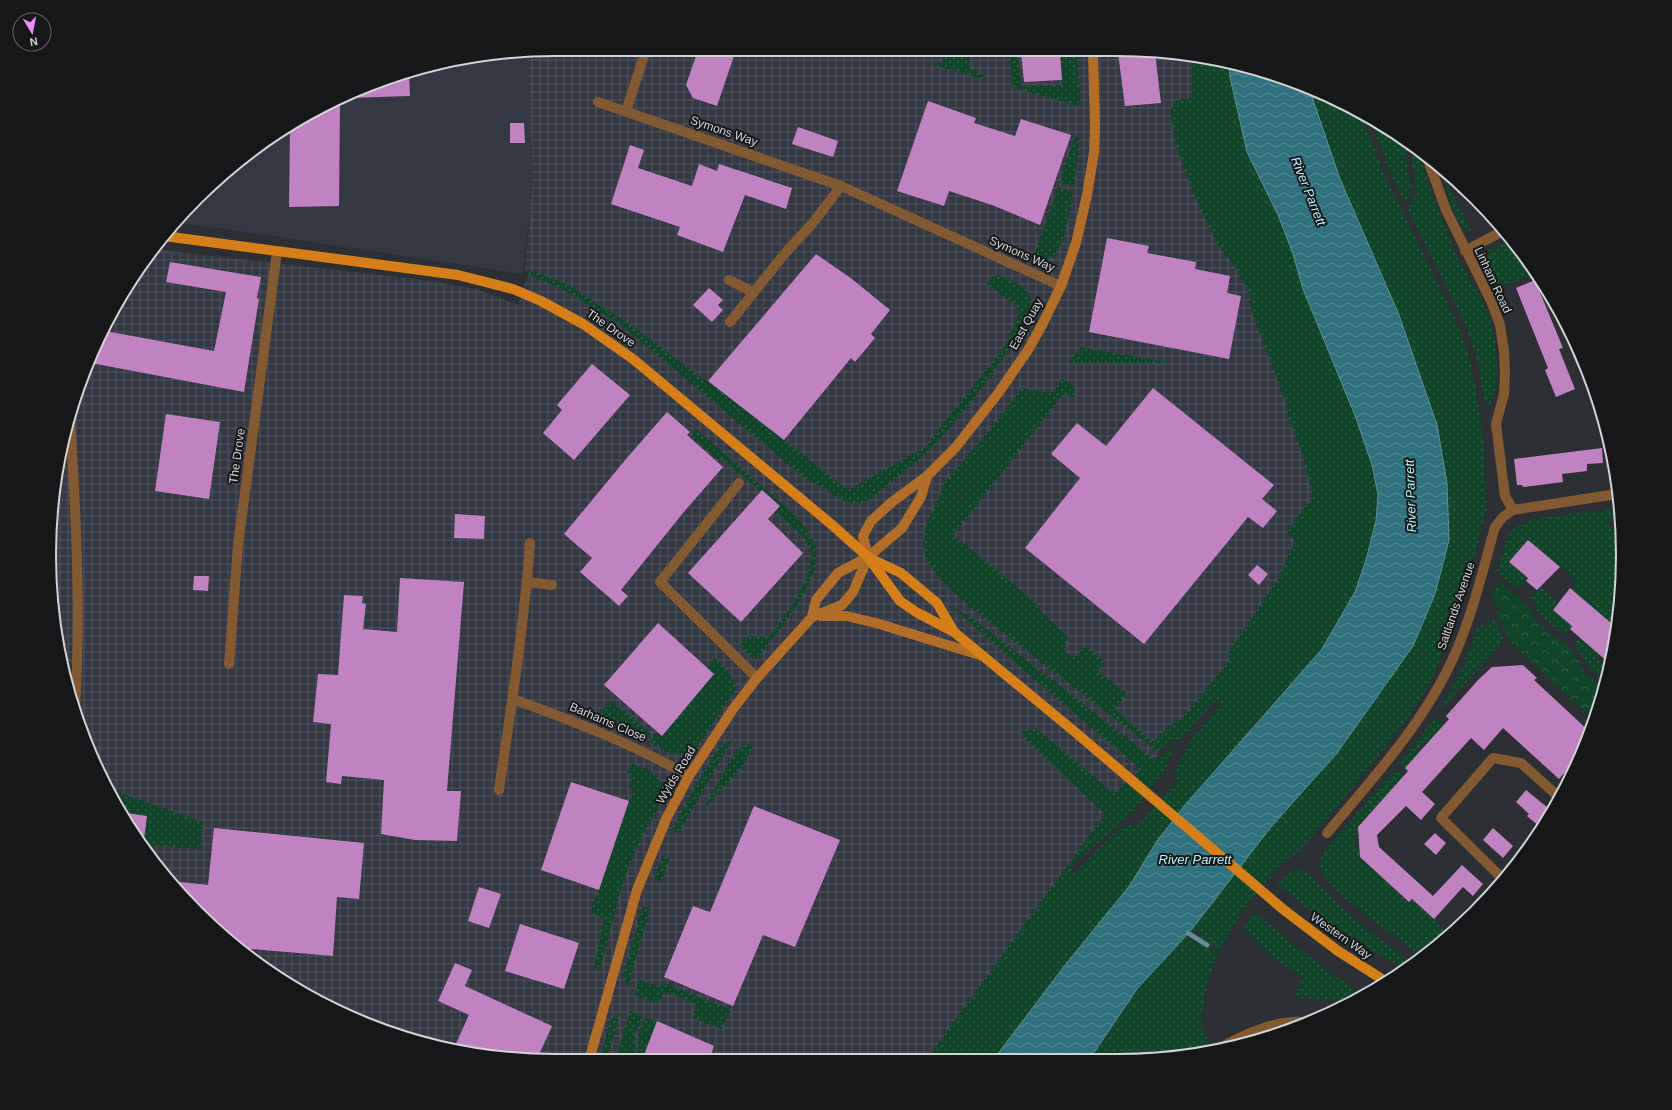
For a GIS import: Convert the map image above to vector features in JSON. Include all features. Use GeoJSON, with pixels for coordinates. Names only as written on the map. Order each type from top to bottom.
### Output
{"type":"FeatureCollection","features":[{"type":"Feature","properties":{"kind":"main road","name":"The Drove"},"geometry":{"type":"LineString","coordinates":[[170,237],[458,275],[512,289],[541,301],[561,311],[604,338],[633,359],[826,519],[868,557]]}},
{"type":"Feature","properties":{"kind":"main road"},"geometry":{"type":"LineString","coordinates":[[868,557],[900,601],[916,612],[954,632]]}},
{"type":"Feature","properties":{"kind":"main road"},"geometry":{"type":"LineString","coordinates":[[868,557],[901,573],[937,603],[954,632]]}},
{"type":"Feature","properties":{"kind":"main road","name":"Western Way"},"geometry":{"type":"LineString","coordinates":[[954,632],[1284,910],[1338,951],[1381,978]]}},
{"type":"Feature","properties":{"kind":"street"},"geometry":{"type":"LineString","coordinates":[[626,111],[644,56]]}},
{"type":"Feature","properties":{"kind":"street","name":"East Quay"},"geometry":{"type":"LineString","coordinates":[[868,557],[902,528],[921,497],[927,476],[956,447],[1003,386],[1028,350],[1061,286],[1076,243],[1087,195],[1094,153],[1095,109],[1093,56]]}},
{"type":"Feature","properties":{"kind":"street","name":"Symons Way"},"geometry":{"type":"LineString","coordinates":[[598,102],[841,186],[1061,286]]}},
{"type":"Feature","properties":{"kind":"street","name":"Linham Road"},"geometry":{"type":"LineString","coordinates":[[1431,167],[1446,210],[1491,301],[1500,325],[1504,351],[1505,374],[1504,394],[1496,424],[1505,496],[1513,510]]}},
{"type":"Feature","properties":{"kind":"street"},"geometry":{"type":"LineString","coordinates":[[730,322],[786,252],[812,224],[841,186]]}},
{"type":"Feature","properties":{"kind":"street"},"geometry":{"type":"LineString","coordinates":[[1465,251],[1498,233]]}},
{"type":"Feature","properties":{"kind":"street","name":"The Drove"},"geometry":{"type":"LineString","coordinates":[[229,664],[238,545],[277,252]]}},
{"type":"Feature","properties":{"kind":"street"},"geometry":{"type":"LineString","coordinates":[[729,280],[753,292]]}},
{"type":"Feature","properties":{"kind":"street"},"geometry":{"type":"LineString","coordinates":[[71,435],[76,526],[78,626],[76,693]]}},
{"type":"Feature","properties":{"kind":"street"},"geometry":{"type":"LineString","coordinates":[[812,617],[842,605],[853,592],[868,557],[863,536],[871,521],[892,502],[927,476]]}},
{"type":"Feature","properties":{"kind":"street"},"geometry":{"type":"LineString","coordinates":[[739,483],[660,582],[757,678]]}},
{"type":"Feature","properties":{"kind":"street"},"geometry":{"type":"LineString","coordinates":[[1513,510],[1612,495]]}},
{"type":"Feature","properties":{"kind":"street","name":"Saltlands Avenue"},"geometry":{"type":"LineString","coordinates":[[1327,834],[1410,732],[1434,693],[1455,654],[1470,612],[1495,527],[1503,517],[1513,510]]}},
{"type":"Feature","properties":{"kind":"street"},"geometry":{"type":"LineString","coordinates":[[499,790],[513,699],[527,582],[530,543]]}},
{"type":"Feature","properties":{"kind":"street","name":"Wylds Road"},"geometry":{"type":"LineString","coordinates":[[591,1054],[637,890],[667,816],[689,776],[733,709],[757,678],[812,617],[816,600],[838,573],[868,557]]}},
{"type":"Feature","properties":{"kind":"street"},"geometry":{"type":"LineString","coordinates":[[527,582],[552,585]]}},
{"type":"Feature","properties":{"kind":"street"},"geometry":{"type":"LineString","coordinates":[[812,617],[846,616],[876,623],[983,656]]}},
{"type":"Feature","properties":{"kind":"street","name":"Barhams Close"},"geometry":{"type":"LineString","coordinates":[[513,699],[583,724],[663,761],[689,776]]}},
{"type":"Feature","properties":{"kind":"street"},"geometry":{"type":"LineString","coordinates":[[1499,875],[1441,818],[1493,758],[1521,763],[1555,794]]}},
{"type":"Feature","properties":{"kind":"street"},"geometry":{"type":"LineString","coordinates":[[1235,1039],[1266,1027],[1295,1021]]}},
{"type":"Feature","properties":{"kind":"shaded area"},"geometry":{"type":"Polygon","coordinates":[[[1117,56],[1150,57],[1192,62],[1192,98],[1173,101],[1174,106],[1170,111],[1177,149],[1193,192],[1216,242],[1235,267],[1250,294],[1251,310],[1282,383],[1317,503],[1262,626],[1158,752],[1157,756],[1105,814],[931,1054],[522,1053],[490,1050],[458,1044],[395,1028],[334,1003],[305,987],[251,951],[226,930],[202,908],[180,884],[149,845],[200,849],[203,822],[116,792],[107,776],[82,715],[76,694],[78,666],[69,665],[60,620],[56,555],[60,490],[73,426],[82,395],[94,364],[107,334],[123,305],[159,251],[423,280],[476,289],[518,305],[528,275],[525,269],[533,179],[528,57],[1117,56]]]}},
{"type":"Feature","properties":{"kind":"shaded area"},"geometry":{"type":"Polygon","coordinates":[[[528,57],[533,179],[523,274],[182,224],[202,202],[251,159],[305,123],[334,107],[395,82],[458,66],[490,60],[528,57]]]}},
{"type":"Feature","properties":{"kind":"green space"},"geometry":{"type":"Polygon","coordinates":[[[943,56],[969,56],[969,68],[986,77],[986,80],[930,64],[943,62],[943,56]]]}},
{"type":"Feature","properties":{"kind":"green space"},"geometry":{"type":"Polygon","coordinates":[[[1010,56],[1019,56],[1021,87],[1062,85],[1060,56],[1077,56],[1081,107],[1012,87],[1010,56]]]}},
{"type":"Feature","properties":{"kind":"green space"},"geometry":{"type":"Polygon","coordinates":[[[1192,62],[1229,69],[1247,152],[1278,215],[1292,251],[1303,289],[1356,418],[1372,465],[1378,495],[1376,521],[1366,560],[1355,592],[1322,649],[1258,720],[1157,841],[1130,885],[1062,969],[998,1054],[931,1054],[1105,814],[1019,733],[1034,727],[1114,793],[1141,769],[1050,693],[951,606],[971,617],[1154,759],[1158,760],[1176,742],[1164,772],[1133,811],[1070,868],[1075,874],[1101,846],[1124,826],[1137,825],[1179,780],[1174,773],[1190,741],[1221,704],[1216,699],[1181,740],[1174,739],[1158,752],[974,610],[942,582],[926,559],[923,545],[926,525],[946,481],[996,422],[1022,388],[1052,393],[1062,379],[1073,386],[1075,392],[1074,399],[1064,393],[953,535],[1037,603],[1035,606],[1069,638],[1063,650],[1075,658],[1086,646],[1106,662],[1097,671],[1127,693],[1115,709],[1153,742],[1177,719],[1180,721],[1229,661],[1228,653],[1277,581],[1295,541],[1287,531],[1313,497],[1303,456],[1287,414],[1289,411],[1251,310],[1250,294],[1235,267],[1216,242],[1193,192],[1177,149],[1170,111],[1174,106],[1173,101],[1192,98],[1192,62]]]}},
{"type":"Feature","properties":{"kind":"green space"},"geometry":{"type":"Polygon","coordinates":[[[1312,96],[1338,107],[1364,121],[1382,169],[1459,327],[1471,364],[1484,446],[1486,511],[1476,550],[1450,633],[1431,682],[1410,715],[1337,807],[1299,851],[1282,864],[1244,908],[1215,958],[1204,998],[1202,1014],[1202,1025],[1208,1043],[1206,1045],[1182,1050],[1150,1053],[1093,1054],[1137,989],[1185,936],[1197,944],[1198,942],[1215,951],[1216,947],[1200,938],[1202,935],[1192,929],[1271,827],[1337,753],[1413,646],[1435,594],[1449,541],[1447,483],[1437,425],[1399,315],[1340,179],[1312,96]]]}},
{"type":"Feature","properties":{"kind":"green space"},"geometry":{"type":"Polygon","coordinates":[[[1374,127],[1409,150],[1405,156],[1411,187],[1408,199],[1404,201],[1388,167],[1374,127]]]}},
{"type":"Feature","properties":{"kind":"green space"},"geometry":{"type":"Polygon","coordinates":[[[1075,136],[1080,138],[1074,187],[1060,182],[1075,136]]]}},
{"type":"Feature","properties":{"kind":"green space"},"geometry":{"type":"Polygon","coordinates":[[[1412,155],[1417,156],[1422,162],[1438,209],[1457,256],[1483,302],[1490,321],[1495,345],[1497,369],[1492,405],[1488,406],[1484,398],[1478,362],[1468,331],[1407,208],[1416,190],[1414,171],[1410,158],[1412,155]]]}},
{"type":"Feature","properties":{"kind":"green space"},"geometry":{"type":"Polygon","coordinates":[[[1445,180],[1471,233],[1461,224],[1457,217],[1450,202],[1445,180]]]}},
{"type":"Feature","properties":{"kind":"green space"},"geometry":{"type":"Polygon","coordinates":[[[1058,187],[1073,192],[1066,230],[1059,249],[1054,256],[1044,261],[1033,258],[1058,187]]]}},
{"type":"Feature","properties":{"kind":"green space"},"geometry":{"type":"Polygon","coordinates":[[[1505,242],[1530,275],[1498,288],[1484,261],[1485,255],[1494,247],[1505,242]]]}},
{"type":"Feature","properties":{"kind":"green space"},"geometry":{"type":"Polygon","coordinates":[[[525,269],[565,283],[631,325],[708,381],[848,490],[924,448],[1003,349],[1020,313],[1013,303],[987,284],[991,277],[999,275],[1018,284],[1027,290],[1031,299],[1029,311],[1009,349],[978,393],[949,429],[923,456],[870,499],[862,503],[853,503],[844,501],[802,476],[620,324],[562,289],[528,275],[525,269]]]}},
{"type":"Feature","properties":{"kind":"green space"},"geometry":{"type":"Polygon","coordinates":[[[1080,347],[1173,363],[1068,363],[1080,347]]]}},
{"type":"Feature","properties":{"kind":"green space"},"geometry":{"type":"Polygon","coordinates":[[[697,430],[793,513],[803,525],[815,544],[816,562],[812,577],[805,592],[785,623],[756,660],[739,646],[749,636],[768,637],[791,608],[810,569],[812,557],[810,547],[799,532],[775,512],[780,506],[721,458],[719,460],[691,437],[697,430]]]}},
{"type":"Feature","properties":{"kind":"green space"},"geometry":{"type":"Polygon","coordinates":[[[1613,509],[1615,517],[1608,520],[1614,530],[1615,529],[1615,588],[1611,623],[1571,588],[1577,581],[1528,540],[1509,562],[1528,578],[1518,589],[1498,572],[1504,546],[1510,532],[1532,519],[1613,509]]]}},
{"type":"Feature","properties":{"kind":"green space"},"geometry":{"type":"Polygon","coordinates":[[[1498,580],[1529,607],[1538,623],[1571,649],[1586,674],[1599,685],[1590,716],[1512,644],[1496,614],[1500,609],[1492,600],[1498,580]]]}},
{"type":"Feature","properties":{"kind":"green space"},"geometry":{"type":"Polygon","coordinates":[[[1540,587],[1558,603],[1553,610],[1572,626],[1565,635],[1542,617],[1531,598],[1540,587]]]}},
{"type":"Feature","properties":{"kind":"green space"},"geometry":{"type":"Polygon","coordinates":[[[1493,618],[1502,635],[1502,643],[1439,711],[1461,671],[1470,650],[1477,627],[1482,625],[1486,626],[1493,618]]]}},
{"type":"Feature","properties":{"kind":"green space"},"geometry":{"type":"Polygon","coordinates":[[[1582,636],[1601,651],[1596,658],[1603,664],[1600,677],[1590,669],[1575,644],[1582,636]]]}},
{"type":"Feature","properties":{"kind":"green space"},"geometry":{"type":"Polygon","coordinates":[[[715,658],[731,676],[736,689],[696,748],[684,754],[678,754],[666,751],[649,742],[658,732],[662,736],[714,674],[707,667],[715,658]]]}},
{"type":"Feature","properties":{"kind":"green space"},"geometry":{"type":"Polygon","coordinates":[[[611,700],[650,733],[645,739],[598,715],[611,700]]]}},
{"type":"Feature","properties":{"kind":"green space"},"geometry":{"type":"Polygon","coordinates":[[[1435,717],[1465,745],[1464,746],[1442,726],[1428,743],[1425,741],[1418,749],[1420,751],[1405,768],[1427,787],[1425,789],[1399,765],[1435,717]]]}},
{"type":"Feature","properties":{"kind":"green space"},"geometry":{"type":"Polygon","coordinates":[[[733,739],[678,834],[672,829],[698,782],[719,747],[733,739]]]}},
{"type":"Feature","properties":{"kind":"green space"},"geometry":{"type":"Polygon","coordinates":[[[747,744],[754,746],[740,769],[702,811],[736,751],[747,744]]]}},
{"type":"Feature","properties":{"kind":"green space"},"geometry":{"type":"Polygon","coordinates":[[[632,763],[655,774],[661,781],[662,798],[630,864],[618,899],[600,970],[594,968],[604,918],[590,913],[629,801],[635,790],[628,787],[633,776],[627,773],[632,763]]]}},
{"type":"Feature","properties":{"kind":"green space"},"geometry":{"type":"Polygon","coordinates":[[[1396,769],[1423,793],[1402,777],[1358,827],[1358,838],[1354,839],[1355,847],[1359,847],[1360,857],[1393,887],[1392,888],[1408,902],[1412,899],[1445,931],[1417,954],[1353,905],[1328,881],[1319,868],[1320,861],[1325,850],[1396,769]]]}},
{"type":"Feature","properties":{"kind":"green space"},"geometry":{"type":"Polygon","coordinates":[[[116,792],[203,822],[200,849],[149,845],[116,792]]]}},
{"type":"Feature","properties":{"kind":"green space"},"geometry":{"type":"Polygon","coordinates":[[[665,856],[670,858],[661,883],[654,878],[662,857],[665,856]]]}},
{"type":"Feature","properties":{"kind":"green space"},"geometry":{"type":"Polygon","coordinates":[[[1301,870],[1311,876],[1334,901],[1384,943],[1408,960],[1400,966],[1324,919],[1277,885],[1291,871],[1301,870]]]}},
{"type":"Feature","properties":{"kind":"green space"},"geometry":{"type":"Polygon","coordinates":[[[650,907],[628,988],[624,974],[642,908],[650,907]]]}},
{"type":"Feature","properties":{"kind":"green space"},"geometry":{"type":"Polygon","coordinates":[[[1256,913],[1308,956],[1358,992],[1340,1002],[1294,997],[1303,978],[1269,955],[1243,929],[1249,919],[1256,913]]]}},
{"type":"Feature","properties":{"kind":"green space"},"geometry":{"type":"Polygon","coordinates":[[[639,979],[660,987],[662,982],[731,1010],[721,1029],[692,1018],[697,1004],[664,992],[658,1004],[635,995],[639,979]]]}},
{"type":"Feature","properties":{"kind":"green space"},"geometry":{"type":"Polygon","coordinates":[[[630,1011],[642,1016],[635,1034],[635,1054],[617,1054],[630,1011]]]}},
{"type":"Feature","properties":{"kind":"green space"},"geometry":{"type":"Polygon","coordinates":[[[621,1012],[608,1054],[601,1054],[611,1019],[621,1012]]]}},
{"type":"Feature","properties":{"kind":"green space"},"geometry":{"type":"Polygon","coordinates":[[[645,1017],[657,1021],[644,1054],[637,1054],[638,1036],[645,1017]]]}},
{"type":"Feature","properties":{"kind":"water","name":"River Parrett"},"geometry":{"type":"Polygon","coordinates":[[[1229,69],[1277,82],[1312,96],[1340,179],[1399,315],[1437,425],[1447,483],[1449,540],[1435,594],[1413,646],[1337,753],[1271,827],[1192,929],[1137,989],[1093,1054],[998,1054],[1062,969],[1130,885],[1157,841],[1185,805],[1322,649],[1355,592],[1366,560],[1376,521],[1378,495],[1372,465],[1356,418],[1303,289],[1292,251],[1278,215],[1247,152],[1229,69]]]}},
{"type":"Feature","properties":{"kind":"building"},"geometry":{"type":"Polygon","coordinates":[[[696,56],[734,56],[717,106],[693,98],[686,85],[696,56]]]}},
{"type":"Feature","properties":{"kind":"building"},"geometry":{"type":"Polygon","coordinates":[[[1021,56],[1060,56],[1062,80],[1024,82],[1021,56]]]}},
{"type":"Feature","properties":{"kind":"building"},"geometry":{"type":"Polygon","coordinates":[[[1118,56],[1156,58],[1161,103],[1125,106],[1118,56]]]}},
{"type":"Feature","properties":{"kind":"building"},"geometry":{"type":"Polygon","coordinates":[[[409,78],[410,96],[355,98],[409,78]]]}},
{"type":"Feature","properties":{"kind":"building"},"geometry":{"type":"Polygon","coordinates":[[[928,101],[976,118],[974,123],[1015,136],[1021,119],[1071,135],[1040,225],[992,205],[949,191],[944,206],[897,191],[928,101]]]}},
{"type":"Feature","properties":{"kind":"building"},"geometry":{"type":"Polygon","coordinates":[[[340,104],[339,206],[289,207],[290,132],[340,104]]]}},
{"type":"Feature","properties":{"kind":"building"},"geometry":{"type":"Polygon","coordinates":[[[510,123],[524,123],[525,143],[510,143],[510,123]]]}},
{"type":"Feature","properties":{"kind":"building"},"geometry":{"type":"Polygon","coordinates":[[[798,127],[838,141],[833,157],[792,144],[798,127]]]}},
{"type":"Feature","properties":{"kind":"building"},"geometry":{"type":"Polygon","coordinates":[[[630,145],[644,150],[638,168],[692,186],[699,164],[717,171],[719,164],[792,188],[786,209],[745,195],[723,252],[677,235],[680,227],[611,204],[630,145]]]}},
{"type":"Feature","properties":{"kind":"building"},"geometry":{"type":"Polygon","coordinates":[[[1107,238],[1149,246],[1147,253],[1196,262],[1195,269],[1230,276],[1227,293],[1241,296],[1229,359],[1089,332],[1107,238]]]}},
{"type":"Feature","properties":{"kind":"building"},"geometry":{"type":"Polygon","coordinates":[[[816,254],[852,279],[890,310],[871,334],[875,338],[855,362],[851,358],[784,440],[708,381],[816,254]]]}},
{"type":"Feature","properties":{"kind":"building"},"geometry":{"type":"Polygon","coordinates":[[[170,262],[261,277],[257,298],[259,299],[244,392],[94,364],[108,332],[214,351],[226,292],[166,282],[170,262]]]}},
{"type":"Feature","properties":{"kind":"building"},"geometry":{"type":"Polygon","coordinates":[[[1534,281],[1539,289],[1563,348],[1559,349],[1575,389],[1556,397],[1545,370],[1548,368],[1516,288],[1534,281]]]}},
{"type":"Feature","properties":{"kind":"building"},"geometry":{"type":"Polygon","coordinates":[[[709,288],[723,300],[718,305],[723,310],[712,322],[693,305],[709,288]]]}},
{"type":"Feature","properties":{"kind":"building"},"geometry":{"type":"Polygon","coordinates":[[[592,364],[630,395],[574,460],[543,433],[562,410],[557,405],[592,364]]]}},
{"type":"Feature","properties":{"kind":"building"},"geometry":{"type":"Polygon","coordinates":[[[1153,388],[1274,485],[1262,499],[1277,511],[1263,528],[1248,517],[1144,644],[1025,548],[1080,478],[1051,454],[1077,423],[1106,446],[1153,388]]]}},
{"type":"Feature","properties":{"kind":"building"},"geometry":{"type":"Polygon","coordinates":[[[667,412],[690,432],[687,435],[723,467],[683,513],[621,590],[628,596],[619,606],[580,572],[592,558],[564,534],[667,412]]]}},
{"type":"Feature","properties":{"kind":"building"},"geometry":{"type":"Polygon","coordinates":[[[166,414],[220,422],[209,499],[155,491],[166,414]]]}},
{"type":"Feature","properties":{"kind":"building"},"geometry":{"type":"Polygon","coordinates":[[[1602,448],[1603,463],[1587,464],[1587,471],[1562,474],[1563,482],[1523,487],[1522,485],[1517,485],[1514,459],[1602,448]]]}},
{"type":"Feature","properties":{"kind":"building"},"geometry":{"type":"Polygon","coordinates":[[[762,490],[780,506],[768,519],[803,553],[741,622],[688,573],[762,490]]]}},
{"type":"Feature","properties":{"kind":"building"},"geometry":{"type":"Polygon","coordinates":[[[455,514],[485,516],[484,539],[454,538],[455,514]]]}},
{"type":"Feature","properties":{"kind":"building"},"geometry":{"type":"Polygon","coordinates":[[[1528,540],[1560,567],[1537,590],[1526,581],[1528,578],[1509,562],[1528,540]]]}},
{"type":"Feature","properties":{"kind":"building"},"geometry":{"type":"Polygon","coordinates":[[[1257,565],[1268,574],[1259,585],[1248,575],[1257,565]]]}},
{"type":"Feature","properties":{"kind":"building"},"geometry":{"type":"Polygon","coordinates":[[[194,576],[209,576],[208,591],[193,590],[194,576]]]}},
{"type":"Feature","properties":{"kind":"building"},"geometry":{"type":"Polygon","coordinates":[[[400,578],[464,582],[447,791],[461,791],[457,841],[415,840],[381,834],[384,780],[342,776],[341,784],[326,782],[331,724],[313,722],[318,674],[338,675],[344,595],[363,596],[362,603],[366,604],[363,629],[397,632],[400,578]]]}},
{"type":"Feature","properties":{"kind":"building"},"geometry":{"type":"Polygon","coordinates":[[[1570,588],[1611,623],[1604,659],[1570,629],[1572,626],[1553,610],[1570,588]]]}},
{"type":"Feature","properties":{"kind":"building"},"geometry":{"type":"Polygon","coordinates":[[[658,623],[714,674],[662,736],[604,685],[658,623]]]}},
{"type":"Feature","properties":{"kind":"building"},"geometry":{"type":"Polygon","coordinates":[[[1523,665],[1537,678],[1534,680],[1585,728],[1568,769],[1559,779],[1503,728],[1484,750],[1471,738],[1422,792],[1435,804],[1421,820],[1406,806],[1377,835],[1379,847],[1433,896],[1462,865],[1483,884],[1473,896],[1463,887],[1434,919],[1412,899],[1409,902],[1360,857],[1358,827],[1408,771],[1405,768],[1449,719],[1446,716],[1479,679],[1492,667],[1523,665]]]}},
{"type":"Feature","properties":{"kind":"building"},"geometry":{"type":"Polygon","coordinates":[[[571,782],[629,801],[599,890],[541,870],[571,782]]]}},
{"type":"Feature","properties":{"kind":"building"},"geometry":{"type":"Polygon","coordinates":[[[1526,790],[1547,807],[1537,824],[1527,816],[1529,814],[1516,802],[1526,790]]]}},
{"type":"Feature","properties":{"kind":"building"},"geometry":{"type":"Polygon","coordinates":[[[754,806],[840,840],[795,947],[763,935],[733,1006],[664,977],[693,906],[710,912],[754,806]]]}},
{"type":"Feature","properties":{"kind":"building"},"geometry":{"type":"Polygon","coordinates":[[[129,813],[147,816],[144,838],[129,813]]]}},
{"type":"Feature","properties":{"kind":"building"},"geometry":{"type":"Polygon","coordinates":[[[214,828],[364,843],[359,899],[337,897],[333,956],[248,949],[202,908],[178,882],[208,885],[214,828]]]}},
{"type":"Feature","properties":{"kind":"building"},"geometry":{"type":"Polygon","coordinates":[[[1493,828],[1513,846],[1503,858],[1483,840],[1493,828]]]}},
{"type":"Feature","properties":{"kind":"building"},"geometry":{"type":"Polygon","coordinates":[[[1435,833],[1446,843],[1436,855],[1424,844],[1435,833]]]}},
{"type":"Feature","properties":{"kind":"building"},"geometry":{"type":"Polygon","coordinates":[[[479,887],[501,894],[489,928],[468,921],[479,887]]]}},
{"type":"Feature","properties":{"kind":"building"},"geometry":{"type":"Polygon","coordinates":[[[520,924],[579,943],[564,989],[505,971],[520,924]]]}},
{"type":"Feature","properties":{"kind":"building"},"geometry":{"type":"Polygon","coordinates":[[[455,963],[472,970],[465,986],[552,1026],[540,1054],[490,1050],[456,1044],[469,1015],[438,1001],[455,963]]]}},
{"type":"Feature","properties":{"kind":"building"},"geometry":{"type":"Polygon","coordinates":[[[657,1021],[714,1046],[711,1054],[644,1054],[657,1021]]]}},
{"type":"Feature","properties":{"kind":"waterway"},"geometry":{"type":"LineString","coordinates":[[1188,933],[1207,945]]}}]}
